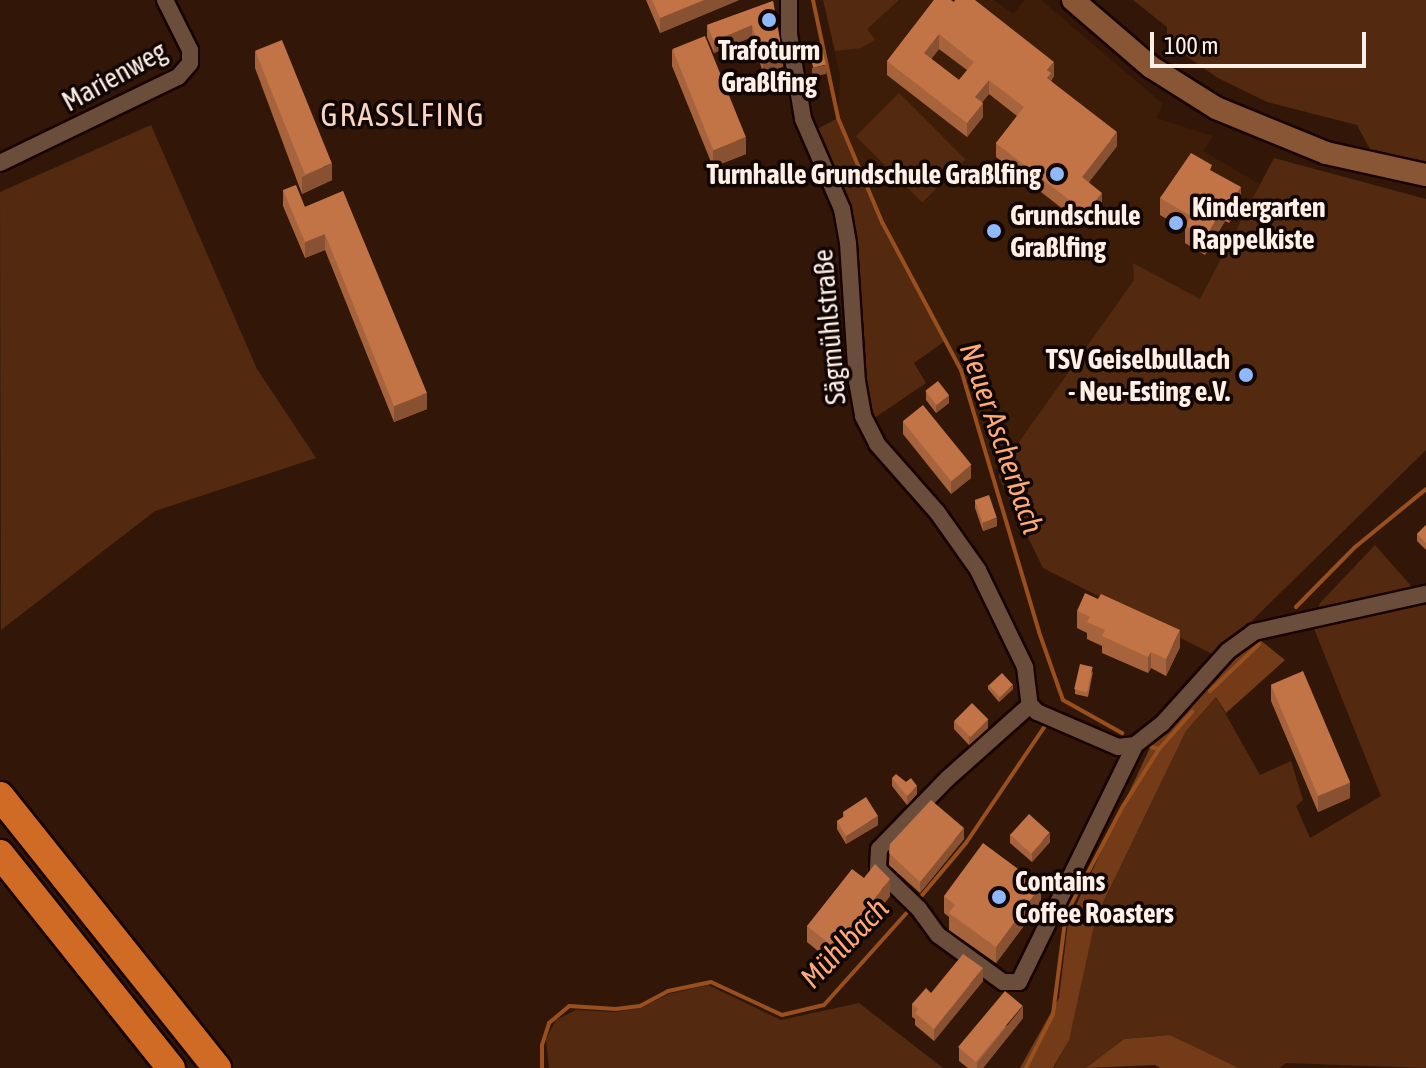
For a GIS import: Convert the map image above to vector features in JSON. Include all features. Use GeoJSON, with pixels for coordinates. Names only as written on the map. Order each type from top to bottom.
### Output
{"type":"FeatureCollection","features":[{"type":"Feature","properties":{"kind":"highway"},"geometry":{"type":"LineString","coordinates":[[0,796],[217,1068]]}},
{"type":"Feature","properties":{"kind":"highway"},"geometry":{"type":"LineString","coordinates":[[0,854],[171,1068]]}},
{"type":"Feature","properties":{"kind":"street","name":"Marienweg"},"geometry":{"type":"LineString","coordinates":[[0,163],[178,77],[190,63],[190,50],[165,0]]}},
{"type":"Feature","properties":{"kind":"street","name":"Sägmühlstraße"},"geometry":{"type":"LineString","coordinates":[[789,0],[789,34],[803,119],[842,209],[857,381],[863,416],[877,444],[937,512],[978,570],[1025,667],[1034,709]]}},
{"type":"Feature","properties":{"kind":"street"},"geometry":{"type":"LineString","coordinates":[[1073,0],[1151,67],[1216,108],[1326,153],[1375,161],[1426,175]]}},
{"type":"Feature","properties":{"kind":"street"},"geometry":{"type":"LineString","coordinates":[[1094,0],[1156,52],[1222,95],[1375,161]]}},
{"type":"Feature","properties":{"kind":"street"},"geometry":{"type":"LineString","coordinates":[[1135,745],[1118,747],[1034,709],[948,778],[879,849],[878,869],[914,905],[938,935],[1003,982],[1019,982],[1135,745],[1162,724],[1228,651],[1254,632],[1426,594]]}},
{"type":"Feature","properties":{"kind":"shaded area","name":"Grundschule Graßlfing"},"geometry":{"type":"Polygon","coordinates":[[[823,0],[994,0],[1013,14],[1025,0],[1041,0],[1163,104],[1156,118],[1213,136],[1203,151],[1263,186],[1200,300],[1134,264],[1134,280],[999,470],[990,468],[961,370],[882,222],[838,118],[840,75],[823,0]]]}},
{"type":"Feature","properties":{"kind":"shaded area"},"geometry":{"type":"Polygon","coordinates":[[[823,0],[899,0],[867,29],[875,40],[861,48],[835,51],[823,0]]]}},
{"type":"Feature","properties":{"kind":"shaded area"},"geometry":{"type":"Polygon","coordinates":[[[1133,0],[1426,0],[1426,165],[1371,151],[1357,125],[1267,102],[1218,78],[1167,43],[1167,27],[1133,0]]]}},
{"type":"Feature","properties":{"kind":"shaded area"},"geometry":{"type":"Polygon","coordinates":[[[899,93],[965,159],[922,203],[856,136],[899,93]]]}},
{"type":"Feature","properties":{"kind":"shaded area"},"geometry":{"type":"Polygon","coordinates":[[[838,118],[882,222],[945,341],[914,363],[926,383],[867,423],[848,243],[808,134],[838,118]]]}},
{"type":"Feature","properties":{"kind":"shaded area"},"geometry":{"type":"Polygon","coordinates":[[[151,125],[257,369],[316,458],[155,511],[1,630],[0,192],[151,125]]]}},
{"type":"Feature","properties":{"kind":"shaded area","name":"TSV Geiselbullach - Neu-Esting e.V."},"geometry":{"type":"Polygon","coordinates":[[[1274,158],[1426,199],[1426,450],[1216,656],[1043,568],[999,478],[999,470],[1134,280],[1133,263],[1200,299],[1274,158]]]}},
{"type":"Feature","properties":{"kind":"shaded area"},"geometry":{"type":"Polygon","coordinates":[[[1375,545],[1426,603],[1426,1068],[1286,1063],[1279,1068],[1239,1068],[1170,1035],[1124,1039],[1086,1068],[1054,1068],[1068,1041],[1096,917],[1186,731],[1216,697],[1260,775],[1291,761],[1303,800],[1296,806],[1310,838],[1381,796],[1313,626],[1320,603],[1375,545]]]}},
{"type":"Feature","properties":{"kind":"shaded area"},"geometry":{"type":"Polygon","coordinates":[[[1255,636],[1285,660],[1226,713],[1216,697],[1186,731],[1096,917],[1069,1040],[1053,1068],[1020,1068],[1059,998],[1068,922],[1155,737],[1216,669],[1255,636]]]}},
{"type":"Feature","properties":{"kind":"shaded area"},"geometry":{"type":"Polygon","coordinates":[[[708,985],[781,1020],[859,1003],[943,1068],[549,1068],[546,1039],[556,1020],[576,1010],[616,1012],[640,1008],[669,994],[708,985]]]}},
{"type":"Feature","properties":{"kind":"shaded area"},"geometry":{"type":"Polygon","coordinates":[[[1170,1035],[1239,1068],[1160,1068],[1155,1065],[1086,1068],[1124,1039],[1170,1035]]]}},
{"type":"Feature","properties":{"kind":"building"},"geometry":{"type":"Polygon","coordinates":[[[652,0],[704,0],[660,18],[652,0]]]}},
{"type":"Feature","properties":{"kind":"building"},"geometry":{"type":"Polygon","coordinates":[[[934,0],[975,0],[1054,62],[1047,70],[1051,73],[1047,78],[1117,132],[1082,177],[1102,193],[1086,213],[996,143],[1024,107],[989,80],[975,97],[983,103],[967,123],[887,61],[934,0]],[[939,34],[924,53],[959,80],[974,62],[939,34]]]}},
{"type":"Feature","properties":{"kind":"building"},"geometry":{"type":"Polygon","coordinates":[[[773,1],[783,56],[763,62],[752,25],[714,41],[707,25],[773,1]]]}},
{"type":"Feature","properties":{"kind":"building"},"geometry":{"type":"Polygon","coordinates":[[[705,36],[746,137],[713,150],[673,49],[705,36]]]}},
{"type":"Feature","properties":{"kind":"building"},"geometry":{"type":"Polygon","coordinates":[[[282,40],[332,163],[305,174],[255,51],[282,40]]]}},
{"type":"Feature","properties":{"kind":"building"},"geometry":{"type":"Polygon","coordinates":[[[822,49],[826,65],[813,68],[809,52],[822,49]]]}},
{"type":"Feature","properties":{"kind":"building"},"geometry":{"type":"Polygon","coordinates":[[[1191,153],[1212,165],[1210,170],[1241,187],[1229,206],[1225,204],[1205,238],[1185,226],[1191,216],[1160,198],[1191,153]]]}},
{"type":"Feature","properties":{"kind":"building"},"geometry":{"type":"Polygon","coordinates":[[[296,185],[305,207],[343,191],[427,393],[394,406],[325,234],[305,242],[283,190],[296,185]]]}},
{"type":"Feature","properties":{"kind":"building"},"geometry":{"type":"Polygon","coordinates":[[[938,381],[949,395],[936,405],[925,391],[938,381]]]}},
{"type":"Feature","properties":{"kind":"building"},"geometry":{"type":"Polygon","coordinates":[[[923,405],[971,465],[951,481],[903,421],[923,405]]]}},
{"type":"Feature","properties":{"kind":"building"},"geometry":{"type":"Polygon","coordinates":[[[989,495],[997,518],[983,523],[975,500],[989,495]]]}},
{"type":"Feature","properties":{"kind":"building"},"geometry":{"type":"Polygon","coordinates":[[[1426,525],[1426,543],[1417,534],[1426,525]]]}},
{"type":"Feature","properties":{"kind":"building"},"geometry":{"type":"Polygon","coordinates":[[[1085,593],[1098,599],[1101,594],[1180,630],[1166,659],[1151,652],[1148,657],[1102,636],[1105,630],[1087,622],[1090,617],[1077,611],[1085,593]]]}},
{"type":"Feature","properties":{"kind":"building"},"geometry":{"type":"Polygon","coordinates":[[[1080,664],[1093,667],[1087,692],[1074,689],[1080,664]]]}},
{"type":"Feature","properties":{"kind":"building"},"geometry":{"type":"Polygon","coordinates":[[[1303,671],[1350,782],[1318,796],[1271,685],[1303,671]]]}},
{"type":"Feature","properties":{"kind":"building"},"geometry":{"type":"Polygon","coordinates":[[[1002,673],[1013,685],[1000,697],[989,685],[1002,673]]]}},
{"type":"Feature","properties":{"kind":"building"},"geometry":{"type":"Polygon","coordinates":[[[972,703],[988,719],[971,737],[954,721],[972,703]]]}},
{"type":"Feature","properties":{"kind":"building"},"geometry":{"type":"Polygon","coordinates":[[[896,774],[906,782],[911,778],[917,786],[907,796],[892,778],[896,774]]]}},
{"type":"Feature","properties":{"kind":"building"},"geometry":{"type":"Polygon","coordinates":[[[866,797],[878,816],[846,836],[837,821],[845,816],[843,812],[866,797]]]}},
{"type":"Feature","properties":{"kind":"building"},"geometry":{"type":"Polygon","coordinates":[[[931,800],[964,828],[920,882],[889,853],[890,844],[931,800]]]}},
{"type":"Feature","properties":{"kind":"building"},"geometry":{"type":"Polygon","coordinates":[[[1029,814],[1050,833],[1031,854],[1010,835],[1029,814]]]}},
{"type":"Feature","properties":{"kind":"building"},"geometry":{"type":"Polygon","coordinates":[[[983,843],[1041,886],[996,947],[949,913],[955,905],[944,896],[983,843]]]}},
{"type":"Feature","properties":{"kind":"building"},"geometry":{"type":"Polygon","coordinates":[[[875,864],[890,879],[835,948],[807,926],[852,869],[864,878],[875,864]]]}},
{"type":"Feature","properties":{"kind":"building"},"geometry":{"type":"Polygon","coordinates":[[[963,954],[983,968],[934,1029],[915,1013],[918,1009],[912,1004],[926,988],[931,993],[963,954]]]}},
{"type":"Feature","properties":{"kind":"building"},"geometry":{"type":"Polygon","coordinates":[[[1005,991],[1023,1006],[976,1062],[958,1047],[1005,991]]]}},
{"type":"Feature","properties":{"kind":"waterway","name":"Neuer Ascherbach"},"geometry":{"type":"LineString","coordinates":[[813,0],[838,118],[882,222],[961,370],[1039,632],[1063,700],[1122,733]]}},
{"type":"Feature","properties":{"kind":"waterway"},"geometry":{"type":"LineString","coordinates":[[1296,607],[1354,548],[1426,489]]}},
{"type":"Feature","properties":{"kind":"waterway"},"geometry":{"type":"LineString","coordinates":[[1210,691],[1259,644]]}},
{"type":"Feature","properties":{"kind":"waterway"},"geometry":{"type":"LineString","coordinates":[[1159,749],[1192,712]]}},
{"type":"Feature","properties":{"kind":"waterway"},"geometry":{"type":"LineString","coordinates":[[918,900],[966,843],[1049,720]]}},
{"type":"Feature","properties":{"kind":"waterway","name":"Neuer Ascherbach"},"geometry":{"type":"LineString","coordinates":[[1026,1068],[1053,1014],[1066,914],[1123,806],[1159,749],[1151,747]]}},
{"type":"Feature","properties":{"kind":"waterway","name":"Mühlbach"},"geometry":{"type":"LineString","coordinates":[[542,1068],[542,1045],[549,1023],[569,1006],[616,1009],[640,1006],[668,991],[711,982],[782,1015],[824,1005],[912,907]]}},
{"type":"Feature","properties":{"kind":"place","name":"Trafoturm Graßlfing"},"geometry":{"type":"Point","coordinates":[769,20]}},
{"type":"Feature","properties":{"kind":"place","name":"Turnhalle Grundschule Graßlfing"},"geometry":{"type":"Point","coordinates":[1057,174]}},
{"type":"Feature","properties":{"kind":"place","name":"Kindergarten Rappelkiste"},"geometry":{"type":"Point","coordinates":[1176,223]}},
{"type":"Feature","properties":{"kind":"place","name":"Grundschule Graßlfing"},"geometry":{"type":"Point","coordinates":[994,231]}},
{"type":"Feature","properties":{"kind":"place","name":"TSV Geiselbullach - Neu-Esting e.V."},"geometry":{"type":"Point","coordinates":[1246,375]}},
{"type":"Feature","properties":{"kind":"place","name":"Contains Coffee Roasters"},"geometry":{"type":"Point","coordinates":[999,897]}},
{"type":"Feature","properties":{"kind":"district","name":"GRASSLFING"},"geometry":{"type":"Point","coordinates":[403,115]}}]}
